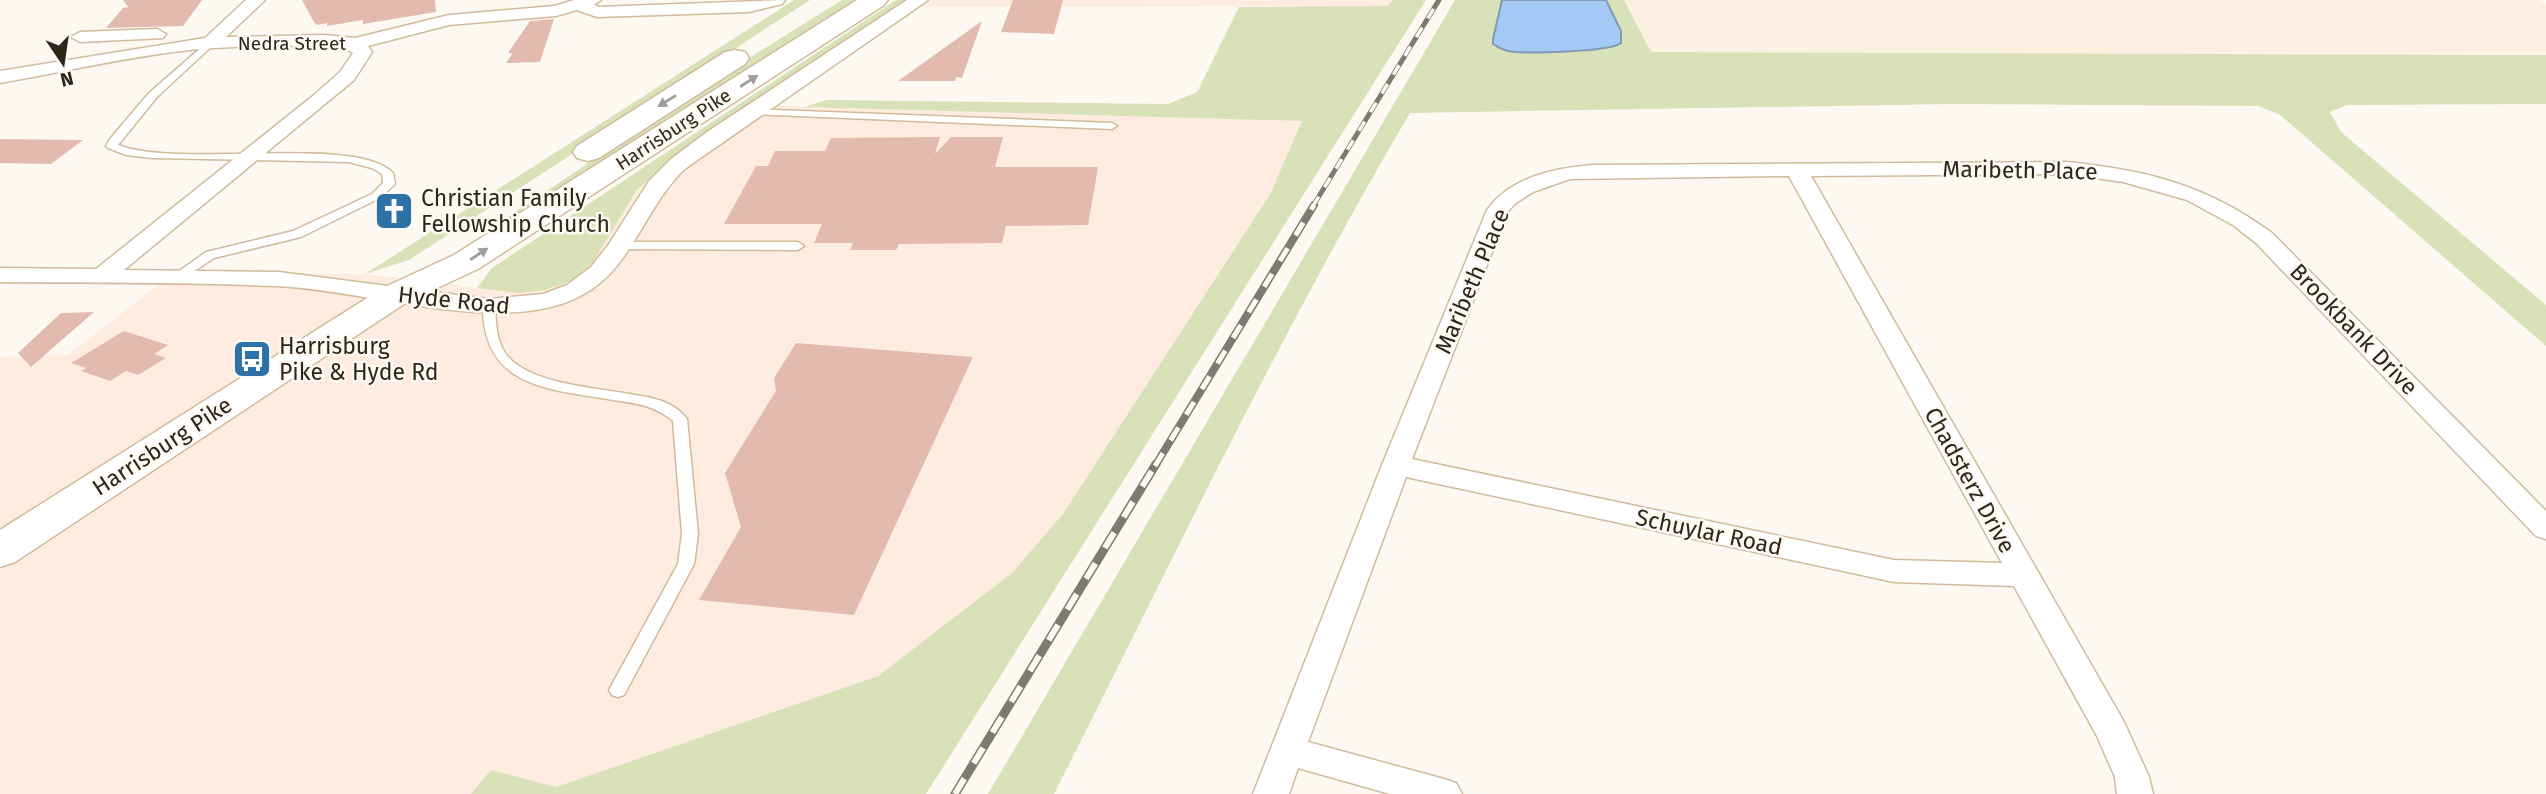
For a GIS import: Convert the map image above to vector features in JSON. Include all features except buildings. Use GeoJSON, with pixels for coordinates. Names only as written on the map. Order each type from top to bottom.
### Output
{"type":"FeatureCollection","features":[{"type":"Feature","properties":{"kind":"main road","name":"Harrisburg Pike"},"geometry":{"type":"LineString","coordinates":[[396,295],[435,253],[664,103],[829,0]]}},
{"type":"Feature","properties":{"kind":"main road","name":"Harrisburg Pike"},"geometry":{"type":"LineString","coordinates":[[0,551],[396,295],[466,262],[875,0]]}},
{"type":"Feature","properties":{"kind":"street"},"geometry":{"type":"LineString","coordinates":[[80,37],[216,37],[256,0]]}},
{"type":"Feature","properties":{"kind":"street"},"geometry":{"type":"LineString","coordinates":[[355,44],[449,20],[556,11],[586,3],[597,12],[750,7],[776,0]]}},
{"type":"Feature","properties":{"kind":"street","name":"Hyde Road"},"geometry":{"type":"LineString","coordinates":[[0,275],[304,281],[489,306],[522,306],[574,290],[601,270],[654,189],[668,173],[751,112],[919,0]]}},
{"type":"Feature","properties":{"kind":"street","name":"Nedra Street"},"geometry":{"type":"LineString","coordinates":[[0,77],[216,37],[324,40],[355,44],[363,52],[347,76],[102,276]]}},
{"type":"Feature","properties":{"kind":"street","name":"Maribeth Place"},"geometry":{"type":"LineString","coordinates":[[1271,794],[1396,465],[1498,210],[1508,198],[1545,179],[1580,172],[2067,168],[2130,174]]}},
{"type":"Feature","properties":{"kind":"street","name":"Chadsterz Drive"},"geometry":{"type":"LineString","coordinates":[[1796,169],[2112,732],[2132,777],[2135,794]]}},
{"type":"Feature","properties":{"kind":"street","name":"Brookbank Drive"},"geometry":{"type":"LineString","coordinates":[[2130,174],[2176,187],[2202,198],[2226,210],[2264,238],[2546,529]]}},
{"type":"Feature","properties":{"kind":"street","name":"Schuylar Road"},"geometry":{"type":"LineString","coordinates":[[1396,465],[1894,571],[2024,575]]}},
{"type":"Feature","properties":{"kind":"street"},"geometry":{"type":"LineString","coordinates":[[1287,751],[1444,794]]}},
{"type":"Feature","properties":{"kind":"lane"},"geometry":{"type":"LineString","coordinates":[[179,277],[210,255],[296,233],[376,196],[389,184],[387,173],[376,165],[336,158],[130,154],[117,150],[113,146],[153,96],[216,37]]}},
{"type":"Feature","properties":{"kind":"lane"},"geometry":{"type":"LineString","coordinates":[[751,112],[1112,127]]}},
{"type":"Feature","properties":{"kind":"lane"},"geometry":{"type":"LineString","coordinates":[[618,246],[798,246]]}},
{"type":"Feature","properties":{"kind":"lane"},"geometry":{"type":"LineString","coordinates":[[489,306],[488,331],[502,360],[522,373],[550,383],[664,407],[680,419],[690,534],[686,564],[618,690]]}},
{"type":"Feature","properties":{"kind":"shaded area"},"geometry":{"type":"Polygon","coordinates":[[[911,0],[1393,0],[1389,6],[900,7],[911,0]]]}},
{"type":"Feature","properties":{"kind":"shaded area"},"geometry":{"type":"Polygon","coordinates":[[[1624,0],[2539,0],[2546,4],[2546,54],[1651,52],[1624,0]]]}},
{"type":"Feature","properties":{"kind":"shaded area"},"geometry":{"type":"Polygon","coordinates":[[[755,103],[804,107],[1302,121],[1270,193],[1063,514],[1013,573],[878,676],[556,787],[492,770],[471,794],[0,794],[0,357],[68,355],[175,272],[365,274],[519,293],[594,261],[636,191],[671,158],[755,103]]]}},
{"type":"Feature","properties":{"kind":"green space"},"geometry":{"type":"Polygon","coordinates":[[[794,0],[810,0],[409,260],[365,274],[794,0]]]}},
{"type":"Feature","properties":{"kind":"green space"},"geometry":{"type":"Polygon","coordinates":[[[842,0],[864,0],[500,232],[490,229],[685,98],[842,0]]]}},
{"type":"Feature","properties":{"kind":"green space"},"geometry":{"type":"Polygon","coordinates":[[[896,0],[911,0],[671,158],[636,191],[594,261],[573,280],[545,290],[519,293],[477,288],[492,268],[896,0]]]}},
{"type":"Feature","properties":{"kind":"green space"},"geometry":{"type":"Polygon","coordinates":[[[1393,0],[1426,0],[926,794],[471,794],[491,770],[556,787],[878,676],[1012,573],[1063,514],[1270,194],[1302,121],[804,107],[827,100],[1168,104],[1197,92],[1239,7],[1388,6],[1393,0]]]}},
{"type":"Feature","properties":{"kind":"green space"},"geometry":{"type":"Polygon","coordinates":[[[1455,0],[1502,0],[1493,44],[1522,53],[1556,49],[1621,31],[1606,0],[1624,0],[1651,52],[2546,55],[2546,104],[2347,105],[2330,112],[2341,132],[2546,305],[2546,346],[2279,114],[2258,106],[1952,104],[1410,113],[1271,365],[1054,794],[988,794],[1455,0]]]}},
{"type":"Feature","properties":{"kind":"water"},"geometry":{"type":"Polygon","coordinates":[[[1502,0],[1606,0],[1621,31],[1621,43],[1566,52],[1504,50],[1493,44],[1502,0]]]}},
{"type":"Feature","properties":{"kind":"railway"},"geometry":{"type":"LineString","coordinates":[[1313,206],[1439,0]]}},
{"type":"Feature","properties":{"kind":"railway"},"geometry":{"type":"LineString","coordinates":[[1155,466],[1314,205]]}},
{"type":"Feature","properties":{"kind":"railway"},"geometry":{"type":"LineString","coordinates":[[955,794],[1156,464]]}},
{"type":"Feature","properties":{"kind":"place","name":"Christian Family Fellowship Church"},"geometry":{"type":"Point","coordinates":[394,211]}},
{"type":"Feature","properties":{"kind":"place","name":"Harrisburg Pike & Hyde Rd"},"geometry":{"type":"Point","coordinates":[252,359]}}]}
